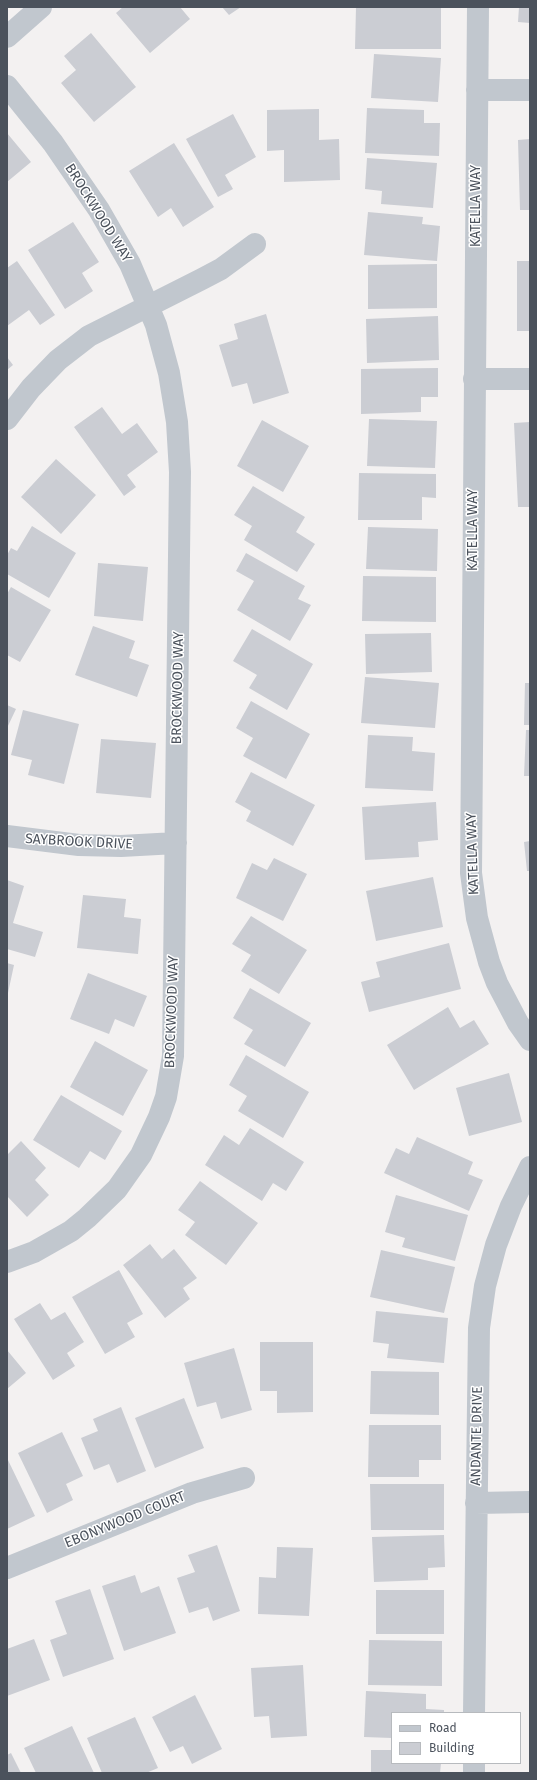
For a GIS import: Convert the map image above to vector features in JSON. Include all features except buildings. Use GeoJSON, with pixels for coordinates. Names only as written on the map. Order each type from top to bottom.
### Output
{"type":"FeatureCollection","features":[{"type":"Feature","properties":{"kind":"street"},"geometry":{"type":"LineString","coordinates":[[7,37],[41,7]]}},
{"type":"Feature","properties":{"kind":"street","name":"KATELLA WAY"},"geometry":{"type":"LineString","coordinates":[[478,7],[471,873],[477,918],[489,962],[518,1023],[530,1040]]}},
{"type":"Feature","properties":{"kind":"street","name":"BROCKWOOD WAY"},"geometry":{"type":"LineString","coordinates":[[7,86],[53,143],[99,210],[130,264],[156,325],[169,373],[177,422],[180,472],[173,1056],[166,1097],[159,1117],[141,1155],[117,1189],[71,1231],[34,1252],[7,1262]]}},
{"type":"Feature","properties":{"kind":"street"},"geometry":{"type":"LineString","coordinates":[[477,90],[530,90]]}},
{"type":"Feature","properties":{"kind":"street"},"geometry":{"type":"LineString","coordinates":[[7,419],[31,388],[58,360],[89,336],[215,272],[255,244]]}},
{"type":"Feature","properties":{"kind":"street"},"geometry":{"type":"LineString","coordinates":[[474,379],[530,379]]}},
{"type":"Feature","properties":{"kind":"street","name":"SAYBROOK DRIVE"},"geometry":{"type":"LineString","coordinates":[[7,836],[86,845],[121,846],[176,843]]}},
{"type":"Feature","properties":{"kind":"street","name":"ANDANTE DRIVE"},"geometry":{"type":"LineString","coordinates":[[474,1712],[477,1350],[485,1286],[496,1246],[511,1206],[530,1167]]}},
{"type":"Feature","properties":{"kind":"street","name":"EBONYWOOD COURT"},"geometry":{"type":"LineString","coordinates":[[7,1568],[192,1493],[244,1478]]}},
{"type":"Feature","properties":{"kind":"street"},"geometry":{"type":"LineString","coordinates":[[476,1503],[530,1502]]}}]}
